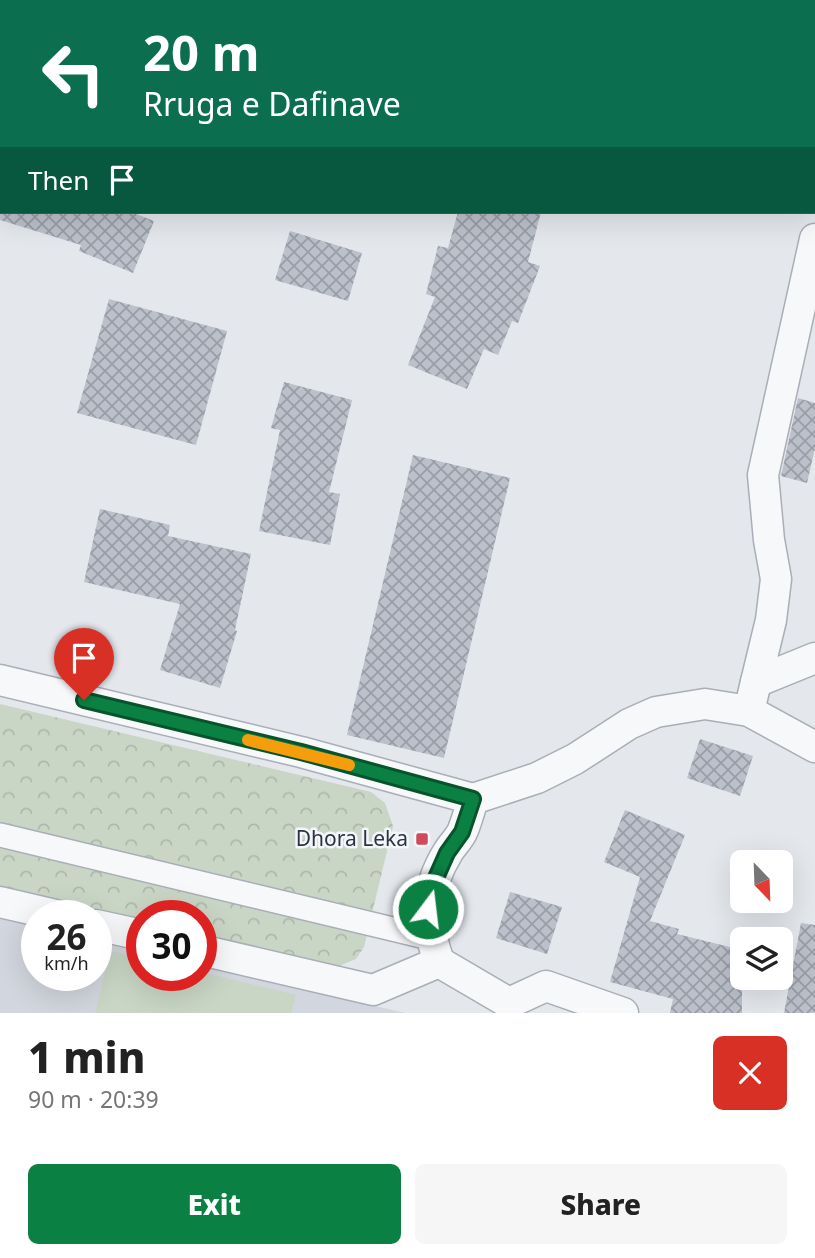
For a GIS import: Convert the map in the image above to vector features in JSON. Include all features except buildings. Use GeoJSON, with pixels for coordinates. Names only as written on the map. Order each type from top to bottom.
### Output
{"type":"FeatureCollection","features":[{"type":"Feature","properties":{"kind":"street"},"geometry":{"type":"LineString","coordinates":[[749,711],[771,621],[776,579],[769,540],[763,475],[814,239]]}},
{"type":"Feature","properties":{"kind":"street"},"geometry":{"type":"LineString","coordinates":[[756,682],[815,658]]}},
{"type":"Feature","properties":{"kind":"street"},"geometry":{"type":"LineString","coordinates":[[0,680],[301,752],[473,799],[537,778],[575,759],[629,724],[656,712],[705,704],[749,711],[815,747]]}},
{"type":"Feature","properties":{"kind":"street"},"geometry":{"type":"LineString","coordinates":[[435,950],[428,909],[435,880],[447,853],[462,832],[473,799]]}},
{"type":"Feature","properties":{"kind":"street"},"geometry":{"type":"LineString","coordinates":[[0,835],[435,950],[509,1008],[546,986],[623,1013]]}},
{"type":"Feature","properties":{"kind":"street"},"geometry":{"type":"LineString","coordinates":[[0,902],[21,907]]}},
{"type":"Feature","properties":{"kind":"street"},"geometry":{"type":"LineString","coordinates":[[217,954],[373,990],[435,950]]}},
{"type":"Feature","properties":{"kind":"shaded area"},"geometry":{"type":"Polygon","coordinates":[[[0,919],[21,924],[21,991],[112,991],[112,944],[126,948],[126,991],[217,991],[217,969],[405,1013],[0,1013],[0,919]]]}},
{"type":"Feature","properties":{"kind":"green space"},"geometry":{"type":"Polygon","coordinates":[[[0,704],[371,792],[385,803],[393,826],[364,947],[356,959],[334,968],[217,941],[217,900],[126,900],[126,918],[112,915],[112,900],[47,900],[0,889],[0,704]]]}},
{"type":"Feature","properties":{"kind":"green space"},"geometry":{"type":"Polygon","coordinates":[[[112,951],[126,954],[126,991],[217,991],[217,976],[296,995],[291,1013],[95,1013],[100,991],[112,991],[112,951]]]}},
{"type":"Feature","properties":{"kind":"slow traffic"},"geometry":{"type":"LineString","coordinates":[[248,740],[349,765]]}},
{"type":"Feature","properties":{"kind":"place","name":"Dhora Leka"},"geometry":{"type":"Point","coordinates":[422,839]}},
{"type":"Feature","properties":{"kind":"route"},"geometry":{"type":"LineString","coordinates":[[84,700],[301,752],[473,799],[462,832],[447,853],[435,880],[428,909]]}}]}
